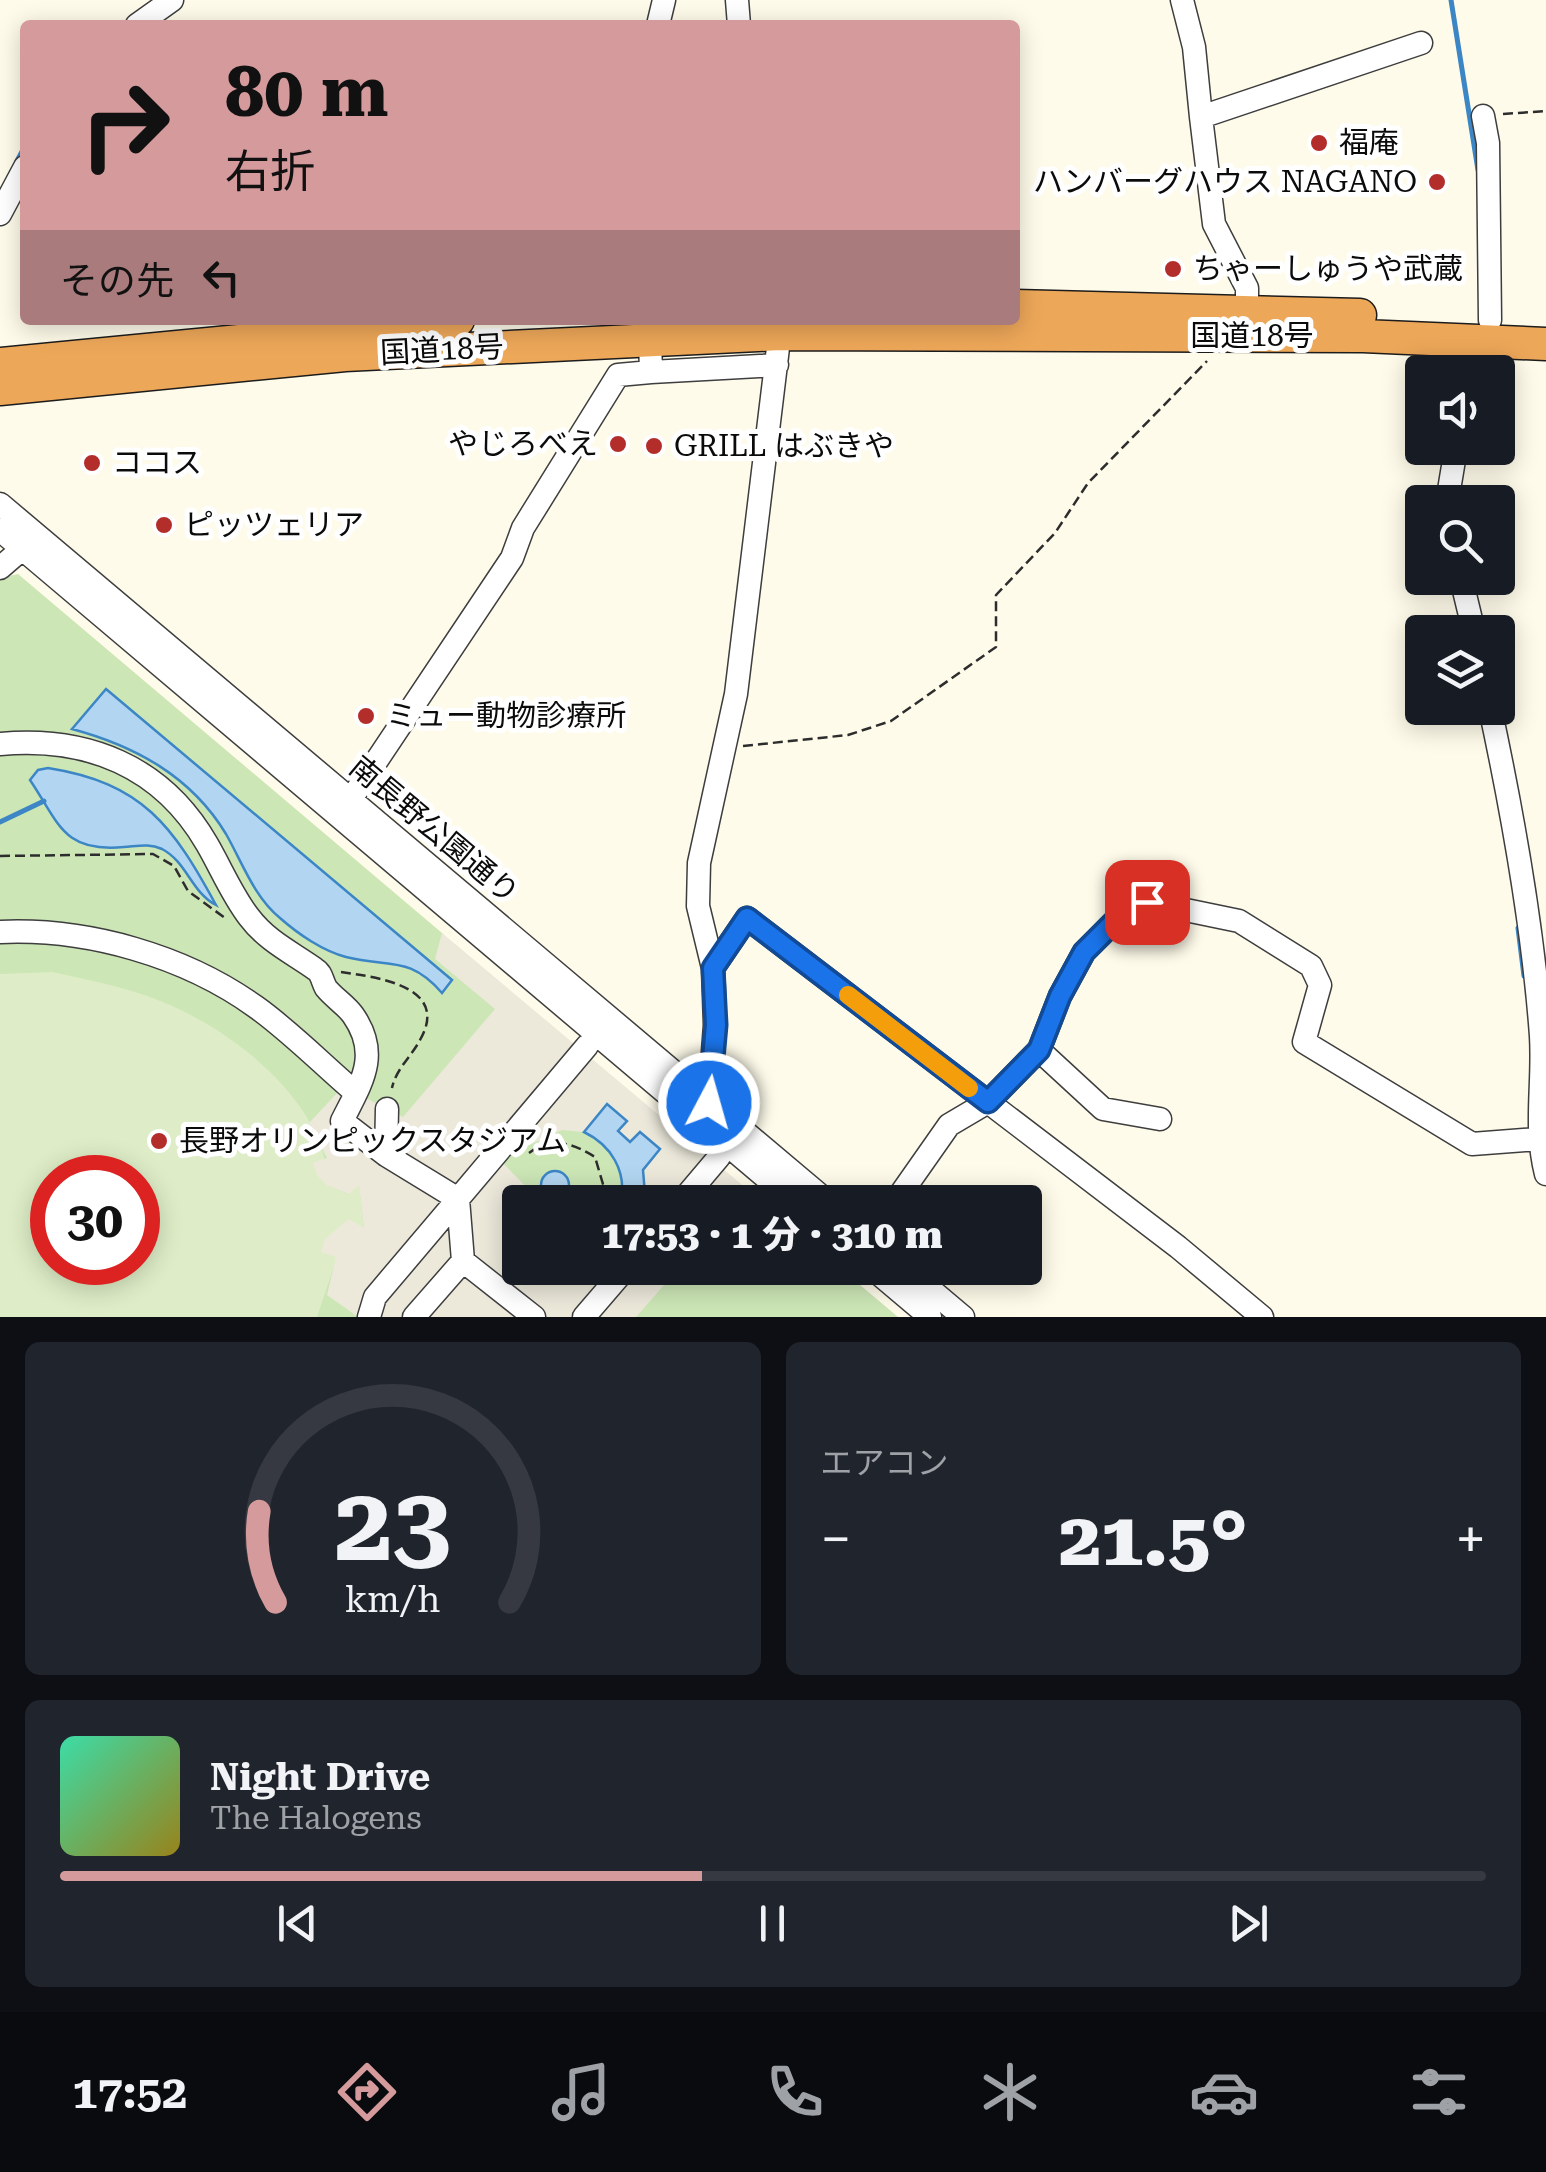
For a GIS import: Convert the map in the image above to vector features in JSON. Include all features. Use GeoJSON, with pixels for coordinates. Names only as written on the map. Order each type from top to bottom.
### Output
{"type":"FeatureCollection","features":[{"type":"Feature","properties":{"kind":"highway","name":"国道18号"},"geometry":{"type":"LineString","coordinates":[[1020,306],[1246,311],[1482,330],[1546,344]]}},
{"type":"Feature","properties":{"kind":"highway","name":"国道18号"},"geometry":{"type":"LineString","coordinates":[[0,389],[345,355],[651,356],[780,340],[1482,330],[1546,321]]}},
{"type":"Feature","properties":{"kind":"highway","name":"国道18号"},"geometry":{"type":"LineString","coordinates":[[0,364],[406,325]]}},
{"type":"Feature","properties":{"kind":"street"},"geometry":{"type":"LineString","coordinates":[[144,20],[172,0]]}},
{"type":"Feature","properties":{"kind":"street"},"geometry":{"type":"LineString","coordinates":[[1182,0],[1196,62],[1214,224],[1247,288],[1246,311]]}},
{"type":"Feature","properties":{"kind":"street"},"geometry":{"type":"LineString","coordinates":[[1201,116],[1420,43]]}},
{"type":"Feature","properties":{"kind":"street"},"geometry":{"type":"LineString","coordinates":[[1474,355],[1482,330],[1488,144],[1483,116]]}},
{"type":"Feature","properties":{"kind":"street"},"geometry":{"type":"LineString","coordinates":[[3,202],[20,175]]}},
{"type":"Feature","properties":{"kind":"street"},"geometry":{"type":"LineString","coordinates":[[709,1103],[716,1025],[713,968],[698,906],[699,862],[736,694],[780,340]]}},
{"type":"Feature","properties":{"kind":"street"},"geometry":{"type":"LineString","coordinates":[[351,800],[512,558],[522,528],[618,375],[651,356]]}},
{"type":"Feature","properties":{"kind":"street","name":"南長野公園通り"},"geometry":{"type":"LineString","coordinates":[[0,504],[808,1185]]}},
{"type":"Feature","properties":{"kind":"street","name":"南長野公園通り"},"geometry":{"type":"LineString","coordinates":[[0,530],[775,1185]]}},
{"type":"Feature","properties":{"kind":"street"},"geometry":{"type":"LineString","coordinates":[[0,568],[22,549]]}},
{"type":"Feature","properties":{"kind":"street"},"geometry":{"type":"LineString","coordinates":[[1493,725],[1517,854],[1541,1038],[1538,1139],[1546,1174]]}},
{"type":"Feature","properties":{"kind":"street"},"geometry":{"type":"LineString","coordinates":[[0,744],[60,742],[130,764],[184,808],[248,916],[290,954],[318,970],[366,1039],[368,1066],[342,1120],[386,1156],[458,1200]]}},
{"type":"Feature","properties":{"kind":"street"},"geometry":{"type":"LineString","coordinates":[[907,1185],[949,1125],[988,1102],[1039,1050],[1060,996],[1084,952],[1130,906],[1147,902],[1240,920],[1311,966],[1320,985],[1304,1042],[1472,1144],[1538,1139]]}},
{"type":"Feature","properties":{"kind":"street"},"geometry":{"type":"LineString","coordinates":[[713,968],[747,918],[1262,1317]]}},
{"type":"Feature","properties":{"kind":"street"},"geometry":{"type":"LineString","coordinates":[[0,932],[65,935],[123,946],[215,981],[257,1008],[356,1093]]}},
{"type":"Feature","properties":{"kind":"street"},"geometry":{"type":"LineString","coordinates":[[370,1317],[375,1296],[587,1046]]}},
{"type":"Feature","properties":{"kind":"street"},"geometry":{"type":"LineString","coordinates":[[1039,1050],[1103,1109],[1160,1118]]}},
{"type":"Feature","properties":{"kind":"street"},"geometry":{"type":"LineString","coordinates":[[386,1156],[387,1109]]}},
{"type":"Feature","properties":{"kind":"street"},"geometry":{"type":"LineString","coordinates":[[696,1185],[720,1157]]}},
{"type":"Feature","properties":{"kind":"street"},"geometry":{"type":"LineString","coordinates":[[414,1317],[463,1261],[458,1200]]}},
{"type":"Feature","properties":{"kind":"street"},"geometry":{"type":"LineString","coordinates":[[463,1261],[534,1317]]}},
{"type":"Feature","properties":{"kind":"street"},"geometry":{"type":"LineString","coordinates":[[584,1317],[611,1285]]}},
{"type":"Feature","properties":{"kind":"street"},"geometry":{"type":"LineString","coordinates":[[892,1285],[930,1317]]}},
{"type":"Feature","properties":{"kind":"street"},"geometry":{"type":"LineString","coordinates":[[925,1285],[963,1317]]}},
{"type":"Feature","properties":{"kind":"path"},"geometry":{"type":"LineString","coordinates":[[1483,116],[1546,112]]}},
{"type":"Feature","properties":{"kind":"path"},"geometry":{"type":"LineString","coordinates":[[722,748],[848,735],[891,721],[996,646],[996,595],[1055,533],[1088,483],[1184,380],[1206,361],[1223,360]]}},
{"type":"Feature","properties":{"kind":"path"},"geometry":{"type":"LineString","coordinates":[[0,856],[120,857],[141,851],[165,858],[188,891],[231,922],[248,916]]}},
{"type":"Feature","properties":{"kind":"path"},"geometry":{"type":"LineString","coordinates":[[318,970],[400,982],[423,1001],[426,1028],[395,1076],[387,1109]]}},
{"type":"Feature","properties":{"kind":"path"},"geometry":{"type":"LineString","coordinates":[[528,1154],[550,1142],[563,1142],[595,1157],[603,1185]]}},
{"type":"Feature","properties":{"kind":"green space"},"geometry":{"type":"Polygon","coordinates":[[[18,574],[442,933],[551,1036],[741,1185],[502,1185],[502,1285],[860,1285],[898,1317],[0,1317],[0,578],[18,574]]]}},
{"type":"Feature","properties":{"kind":"green space","name":"長野オリンピックスタジアム"},"geometry":{"type":"Polygon","coordinates":[[[52,972],[112,985],[197,1018],[250,1054],[296,1101],[324,1156],[328,1186],[348,1194],[359,1184],[364,1230],[337,1257],[317,1317],[0,1317],[0,974],[52,972]]]}},
{"type":"Feature","properties":{"kind":"shaded area"},"geometry":{"type":"Polygon","coordinates":[[[442,933],[742,1185],[644,1185],[643,1170],[630,1143],[618,1131],[607,1104],[584,1132],[562,1130],[507,1155],[503,1163],[524,1185],[502,1185],[502,1285],[664,1285],[636,1317],[358,1317],[327,1295],[336,1257],[321,1252],[325,1239],[349,1219],[364,1228],[359,1185],[349,1194],[328,1186],[317,1175],[313,1163],[327,1158],[309,1123],[340,1090],[356,1093],[403,1117],[495,1009],[435,959],[442,933]]]}},
{"type":"Feature","properties":{"kind":"water"},"geometry":{"type":"Polygon","coordinates":[[[106,689],[452,980],[442,993],[408,968],[329,951],[271,910],[212,814],[179,780],[139,754],[72,729],[106,689]]]}},
{"type":"Feature","properties":{"kind":"water"},"geometry":{"type":"Polygon","coordinates":[[[48,768],[108,785],[152,812],[185,852],[216,905],[162,849],[148,845],[104,848],[75,840],[65,832],[30,780],[38,770],[48,768]]]}},
{"type":"Feature","properties":{"kind":"water"},"geometry":{"type":"Polygon","coordinates":[[[607,1104],[627,1121],[618,1131],[630,1142],[640,1132],[660,1149],[643,1170],[644,1185],[622,1185],[615,1160],[602,1144],[584,1132],[607,1104]]]}},
{"type":"Feature","properties":{"kind":"water"},"geometry":{"type":"Polygon","coordinates":[[[555,1171],[569,1185],[541,1185],[545,1175],[555,1171]]]}},
{"type":"Feature","properties":{"kind":"waterway"},"geometry":{"type":"LineString","coordinates":[[1451,0],[1478,170]]}},
{"type":"Feature","properties":{"kind":"waterway"},"geometry":{"type":"LineString","coordinates":[[17,161],[20,155]]}},
{"type":"Feature","properties":{"kind":"waterway"},"geometry":{"type":"LineString","coordinates":[[0,822],[44,801]]}},
{"type":"Feature","properties":{"kind":"waterway"},"geometry":{"type":"LineString","coordinates":[[1518,928],[1524,976]]}},
{"type":"Feature","properties":{"kind":"slow traffic"},"geometry":{"type":"LineString","coordinates":[[848,995],[969,1088]]}},
{"type":"Feature","properties":{"kind":"place","name":"福庵"},"geometry":{"type":"Point","coordinates":[1319,143]}},
{"type":"Feature","properties":{"kind":"place","name":"ハンバーグハウス NAGANO"},"geometry":{"type":"Point","coordinates":[1437,182]}},
{"type":"Feature","properties":{"kind":"place","name":"ちゃーしゅうや武蔵"},"geometry":{"type":"Point","coordinates":[1173,269]}},
{"type":"Feature","properties":{"kind":"place","name":"やじろべえ"},"geometry":{"type":"Point","coordinates":[618,444]}},
{"type":"Feature","properties":{"kind":"place","name":"GRILL はぶきや"},"geometry":{"type":"Point","coordinates":[654,446]}},
{"type":"Feature","properties":{"kind":"place","name":"ココス"},"geometry":{"type":"Point","coordinates":[92,463]}},
{"type":"Feature","properties":{"kind":"place","name":"ピッツェリア"},"geometry":{"type":"Point","coordinates":[164,525]}},
{"type":"Feature","properties":{"kind":"place","name":"ミュー動物診療所"},"geometry":{"type":"Point","coordinates":[366,716]}},
{"type":"Feature","properties":{"kind":"place","name":"長野オリンピックスタジアム"},"geometry":{"type":"Point","coordinates":[159,1141]}},
{"type":"Feature","properties":{"kind":"route"},"geometry":{"type":"LineString","coordinates":[[709,1103],[714,1087],[716,1025],[713,968],[747,918],[988,1102],[1039,1050],[1060,996],[1084,952],[1130,906],[1147,902]]}}]}
